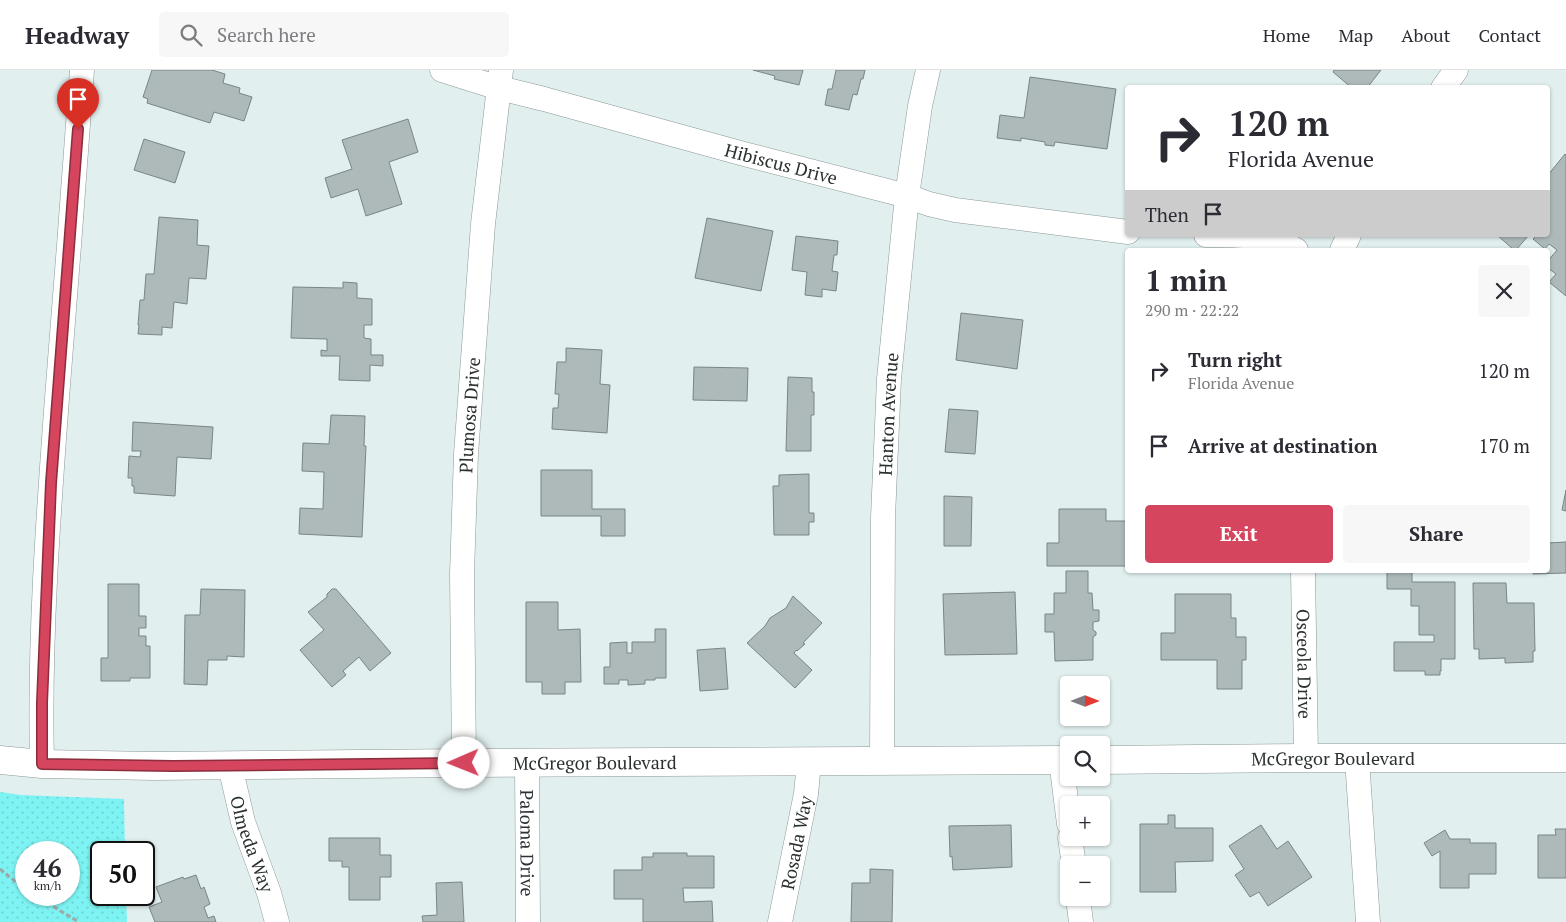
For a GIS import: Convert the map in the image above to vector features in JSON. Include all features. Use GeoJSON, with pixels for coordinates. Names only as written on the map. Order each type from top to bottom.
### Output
{"type":"FeatureCollection","features":[{"type":"Feature","properties":{"kind":"main road","name":"McGregor Boulevard"},"geometry":{"type":"LineString","coordinates":[[1110,760],[1566,758]]}},
{"type":"Feature","properties":{"kind":"main road","name":"McGregor Boulevard"},"geometry":{"type":"LineString","coordinates":[[0,760],[42,764],[230,766],[1060,760]]}},
{"type":"Feature","properties":{"kind":"street"},"geometry":{"type":"LineString","coordinates":[[42,764],[41,711],[51,483],[82,70]]}},
{"type":"Feature","properties":{"kind":"street","name":"Hibiscus Drive"},"geometry":{"type":"LineString","coordinates":[[442,70],[500,79],[744,154],[907,196],[929,204],[955,210],[1125,232]]}},
{"type":"Feature","properties":{"kind":"street","name":"Hanton Avenue"},"geometry":{"type":"LineString","coordinates":[[882,760],[883,527],[889,379],[907,196],[920,106],[928,70]]}},
{"type":"Feature","properties":{"kind":"street"},"geometry":{"type":"LineString","coordinates":[[1445,85],[1456,70]]}},
{"type":"Feature","properties":{"kind":"street","name":"Plumosa Drive"},"geometry":{"type":"LineString","coordinates":[[464,763],[462,574],[466,454],[483,224],[500,79]]}},
{"type":"Feature","properties":{"kind":"street"},"geometry":{"type":"LineString","coordinates":[[1267,237],[1293,248]]}},
{"type":"Feature","properties":{"kind":"street","name":"Osceola Drive"},"geometry":{"type":"LineString","coordinates":[[1303,573],[1306,758]]}},
{"type":"Feature","properties":{"kind":"street"},"geometry":{"type":"LineString","coordinates":[[1357,759],[1368,922]]}},
{"type":"Feature","properties":{"kind":"street","name":"Rosada Way"},"geometry":{"type":"LineString","coordinates":[[780,922],[806,794],[810,762]]}},
{"type":"Feature","properties":{"kind":"street","name":"Paloma Drive"},"geometry":{"type":"LineString","coordinates":[[527,763],[528,922]]}},
{"type":"Feature","properties":{"kind":"street","name":"Olmeda Way"},"geometry":{"type":"LineString","coordinates":[[230,766],[244,822],[277,922]]}},
{"type":"Feature","properties":{"kind":"street"},"geometry":{"type":"LineString","coordinates":[[1079,906],[1081,922]]}},
{"type":"Feature","properties":{"kind":"path"},"geometry":{"type":"LineString","coordinates":[[0,869],[15,881]]}},
{"type":"Feature","properties":{"kind":"path"},"geometry":{"type":"LineString","coordinates":[[52,906],[79,922]]}},
{"type":"Feature","properties":{"kind":"shaded area"},"geometry":{"type":"Polygon","coordinates":[[[0,792],[21,795],[124,799],[125,841],[90,841],[90,906],[126,906],[127,922],[0,922],[0,792]]]}},
{"type":"Feature","properties":{"kind":"building"},"geometry":{"type":"Polygon","coordinates":[[[152,70],[212,70],[225,74],[223,83],[240,88],[239,93],[252,97],[244,121],[214,112],[210,123],[147,103],[148,99],[143,97],[152,70]]]}},
{"type":"Feature","properties":{"kind":"building"},"geometry":{"type":"Polygon","coordinates":[[[753,70],[803,70],[799,85],[774,79],[775,76],[753,70]]]}},
{"type":"Feature","properties":{"kind":"building"},"geometry":{"type":"Polygon","coordinates":[[[836,70],[865,70],[857,95],[853,94],[849,110],[825,105],[828,89],[832,89],[836,70]]]}},
{"type":"Feature","properties":{"kind":"building"},"geometry":{"type":"Polygon","coordinates":[[[1334,70],[1381,70],[1369,85],[1348,85],[1333,72],[1334,70]]]}},
{"type":"Feature","properties":{"kind":"building"},"geometry":{"type":"Polygon","coordinates":[[[1030,77],[1116,89],[1107,149],[1055,142],[1054,146],[1045,145],[1045,142],[1021,138],[1021,141],[997,138],[1000,115],[1024,118],[1030,77]]]}},
{"type":"Feature","properties":{"kind":"building"},"geometry":{"type":"Polygon","coordinates":[[[408,119],[418,152],[389,162],[402,204],[366,216],[358,189],[331,198],[325,178],[352,169],[342,140],[408,119]]]}},
{"type":"Feature","properties":{"kind":"building"},"geometry":{"type":"Polygon","coordinates":[[[144,139],[185,152],[175,183],[134,170],[144,139]]]}},
{"type":"Feature","properties":{"kind":"building"},"geometry":{"type":"Polygon","coordinates":[[[1565,154],[1566,296],[1550,283],[1556,274],[1550,270],[1550,259],[1557,250],[1549,244],[1544,248],[1533,239],[1535,237],[1550,237],[1550,173],[1565,154]]]}},
{"type":"Feature","properties":{"kind":"building"},"geometry":{"type":"Polygon","coordinates":[[[159,217],[198,220],[197,245],[209,246],[206,279],[189,278],[187,304],[174,302],[172,328],[162,327],[162,335],[138,334],[140,300],[144,300],[146,274],[154,274],[159,217]]]}},
{"type":"Feature","properties":{"kind":"building"},"geometry":{"type":"Polygon","coordinates":[[[707,218],[773,231],[761,291],[695,278],[707,218]]]}},
{"type":"Feature","properties":{"kind":"building"},"geometry":{"type":"Polygon","coordinates":[[[796,236],[838,241],[837,255],[834,255],[832,271],[838,272],[836,291],[822,289],[822,297],[805,295],[807,272],[792,270],[796,236]]]}},
{"type":"Feature","properties":{"kind":"building"},"geometry":{"type":"Polygon","coordinates":[[[1499,237],[1527,237],[1518,248],[1512,248],[1499,237]]]}},
{"type":"Feature","properties":{"kind":"building"},"geometry":{"type":"Polygon","coordinates":[[[343,282],[357,283],[357,298],[372,299],[372,325],[364,325],[364,338],[371,339],[371,355],[383,355],[383,366],[370,365],[370,381],[339,380],[340,356],[321,356],[321,350],[327,351],[327,339],[291,338],[293,287],[343,288],[343,282]]]}},
{"type":"Feature","properties":{"kind":"building"},"geometry":{"type":"Polygon","coordinates":[[[961,313],[1023,320],[1017,369],[956,360],[961,313]]]}},
{"type":"Feature","properties":{"kind":"building"},"geometry":{"type":"Polygon","coordinates":[[[566,348],[602,350],[600,384],[610,385],[607,433],[552,429],[553,408],[558,408],[559,394],[555,394],[557,362],[566,362],[566,348]]]}},
{"type":"Feature","properties":{"kind":"building"},"geometry":{"type":"Polygon","coordinates":[[[694,367],[748,368],[747,401],[693,400],[694,367]]]}},
{"type":"Feature","properties":{"kind":"building"},"geometry":{"type":"Polygon","coordinates":[[[788,377],[812,378],[814,415],[811,415],[811,451],[786,451],[788,377]]]}},
{"type":"Feature","properties":{"kind":"building"},"geometry":{"type":"Polygon","coordinates":[[[949,409],[978,411],[975,454],[945,452],[949,409]]]}},
{"type":"Feature","properties":{"kind":"building"},"geometry":{"type":"Polygon","coordinates":[[[331,415],[365,416],[364,446],[366,446],[362,537],[299,534],[300,508],[323,509],[324,472],[302,471],[303,443],[329,444],[331,415]]]}},
{"type":"Feature","properties":{"kind":"building"},"geometry":{"type":"Polygon","coordinates":[[[133,422],[213,427],[211,459],[177,457],[175,496],[134,493],[132,478],[128,478],[129,456],[140,457],[141,451],[132,451],[133,422]]]}},
{"type":"Feature","properties":{"kind":"building"},"geometry":{"type":"Polygon","coordinates":[[[541,470],[592,470],[592,509],[625,509],[625,536],[601,536],[601,516],[541,516],[541,470]]]}},
{"type":"Feature","properties":{"kind":"building"},"geometry":{"type":"Polygon","coordinates":[[[809,474],[809,513],[814,513],[814,522],[809,522],[809,535],[774,535],[773,486],[779,486],[779,475],[809,474]]]}},
{"type":"Feature","properties":{"kind":"building"},"geometry":{"type":"Polygon","coordinates":[[[1566,490],[1566,511],[1562,510],[1566,490]]]}},
{"type":"Feature","properties":{"kind":"building"},"geometry":{"type":"Polygon","coordinates":[[[944,496],[972,497],[971,546],[944,546],[944,496]]]}},
{"type":"Feature","properties":{"kind":"building"},"geometry":{"type":"Polygon","coordinates":[[[1059,509],[1106,509],[1106,521],[1125,521],[1125,566],[1047,566],[1047,543],[1059,543],[1059,509]]]}},
{"type":"Feature","properties":{"kind":"building"},"geometry":{"type":"Polygon","coordinates":[[[1566,542],[1566,573],[1533,574],[1550,573],[1550,543],[1566,542]]]}},
{"type":"Feature","properties":{"kind":"building"},"geometry":{"type":"Polygon","coordinates":[[[1066,571],[1088,571],[1088,593],[1092,593],[1093,610],[1099,610],[1099,621],[1093,622],[1093,630],[1096,632],[1096,635],[1093,637],[1093,660],[1055,661],[1054,632],[1045,632],[1045,614],[1054,614],[1054,593],[1066,593],[1066,571]]]}},
{"type":"Feature","properties":{"kind":"building"},"geometry":{"type":"Polygon","coordinates":[[[1387,573],[1412,573],[1412,582],[1455,582],[1455,659],[1441,659],[1440,675],[1425,675],[1425,671],[1394,671],[1394,642],[1434,642],[1434,635],[1419,635],[1419,606],[1411,606],[1411,589],[1387,589],[1387,573]]]}},
{"type":"Feature","properties":{"kind":"building"},"geometry":{"type":"Polygon","coordinates":[[[1473,583],[1506,583],[1507,603],[1534,603],[1535,651],[1533,651],[1533,662],[1505,663],[1505,658],[1479,659],[1479,649],[1474,649],[1473,583]]]}},
{"type":"Feature","properties":{"kind":"building"},"geometry":{"type":"Polygon","coordinates":[[[108,584],[139,584],[139,616],[146,616],[146,628],[139,628],[139,636],[146,636],[146,646],[150,646],[150,678],[130,678],[130,681],[101,681],[101,658],[108,658],[108,584]]]}},
{"type":"Feature","properties":{"kind":"building"},"geometry":{"type":"Polygon","coordinates":[[[201,589],[245,590],[244,657],[227,656],[227,660],[208,660],[207,685],[184,684],[185,615],[200,615],[201,589]]]}},
{"type":"Feature","properties":{"kind":"building"},"geometry":{"type":"Polygon","coordinates":[[[332,589],[336,589],[391,653],[370,671],[359,657],[343,671],[346,675],[332,687],[300,650],[324,630],[308,612],[327,597],[327,594],[332,589]]]}},
{"type":"Feature","properties":{"kind":"building"},"geometry":{"type":"Polygon","coordinates":[[[1015,592],[1017,654],[945,655],[943,594],[1015,592]]]}},
{"type":"Feature","properties":{"kind":"building"},"geometry":{"type":"Polygon","coordinates":[[[1175,594],[1231,594],[1231,618],[1236,618],[1236,637],[1246,637],[1246,660],[1242,660],[1242,689],[1217,689],[1217,660],[1161,660],[1161,633],[1175,633],[1175,594]]]}},
{"type":"Feature","properties":{"kind":"building"},"geometry":{"type":"Polygon","coordinates":[[[793,596],[822,623],[803,643],[805,644],[794,653],[812,670],[795,688],[747,643],[765,626],[770,618],[786,608],[793,596]]]}},
{"type":"Feature","properties":{"kind":"building"},"geometry":{"type":"Polygon","coordinates":[[[526,602],[558,602],[558,630],[580,629],[581,682],[565,682],[565,694],[542,694],[542,682],[526,682],[526,602]]]}},
{"type":"Feature","properties":{"kind":"building"},"geometry":{"type":"Polygon","coordinates":[[[655,629],[666,629],[666,678],[645,680],[645,684],[628,685],[628,680],[619,680],[619,684],[604,684],[604,667],[610,667],[610,643],[627,642],[627,653],[632,653],[632,642],[655,642],[655,629]]]}},
{"type":"Feature","properties":{"kind":"building"},"geometry":{"type":"Polygon","coordinates":[[[725,648],[728,689],[700,691],[697,650],[725,648]]]}},
{"type":"Feature","properties":{"kind":"building"},"geometry":{"type":"Polygon","coordinates":[[[1168,815],[1175,815],[1175,828],[1213,828],[1213,861],[1175,862],[1176,892],[1140,892],[1140,824],[1168,824],[1168,815]]]}},
{"type":"Feature","properties":{"kind":"building"},"geometry":{"type":"Polygon","coordinates":[[[1011,825],[1012,867],[953,870],[952,856],[950,857],[949,826],[1011,825]]]}},
{"type":"Feature","properties":{"kind":"building"},"geometry":{"type":"Polygon","coordinates":[[[1261,825],[1277,849],[1288,841],[1312,877],[1268,906],[1259,892],[1250,897],[1235,875],[1244,869],[1229,846],[1261,825]]]}},
{"type":"Feature","properties":{"kind":"building"},"geometry":{"type":"Polygon","coordinates":[[[1555,829],[1566,829],[1566,878],[1538,878],[1538,835],[1556,835],[1555,829]]]}},
{"type":"Feature","properties":{"kind":"building"},"geometry":{"type":"Polygon","coordinates":[[[1445,830],[1450,839],[1470,839],[1470,843],[1496,843],[1496,874],[1469,874],[1469,888],[1440,888],[1440,851],[1432,856],[1424,843],[1445,830]]]}},
{"type":"Feature","properties":{"kind":"building"},"geometry":{"type":"Polygon","coordinates":[[[329,838],[380,838],[380,855],[391,855],[391,877],[380,877],[380,900],[349,900],[349,867],[342,867],[342,861],[329,861],[329,838]]]}},
{"type":"Feature","properties":{"kind":"building"},"geometry":{"type":"Polygon","coordinates":[[[653,853],[687,853],[687,856],[714,856],[714,888],[683,888],[684,902],[712,901],[713,922],[643,922],[643,899],[614,899],[614,870],[642,870],[642,857],[653,857],[653,853]]]}},
{"type":"Feature","properties":{"kind":"building"},"geometry":{"type":"Polygon","coordinates":[[[870,869],[893,870],[892,922],[851,922],[852,883],[870,883],[870,869]]]}},
{"type":"Feature","properties":{"kind":"building"},"geometry":{"type":"Polygon","coordinates":[[[196,875],[201,889],[204,887],[210,904],[204,907],[208,918],[214,916],[216,922],[155,922],[149,907],[162,902],[156,887],[183,877],[184,879],[196,875]]]}},
{"type":"Feature","properties":{"kind":"building"},"geometry":{"type":"Polygon","coordinates":[[[462,882],[464,922],[423,922],[422,916],[437,915],[436,883],[462,882]]]}},
{"type":"Feature","properties":{"kind":"route"},"geometry":{"type":"LineString","coordinates":[[78,129],[51,483],[44,618],[42,764],[173,766],[464,763]]}}]}
